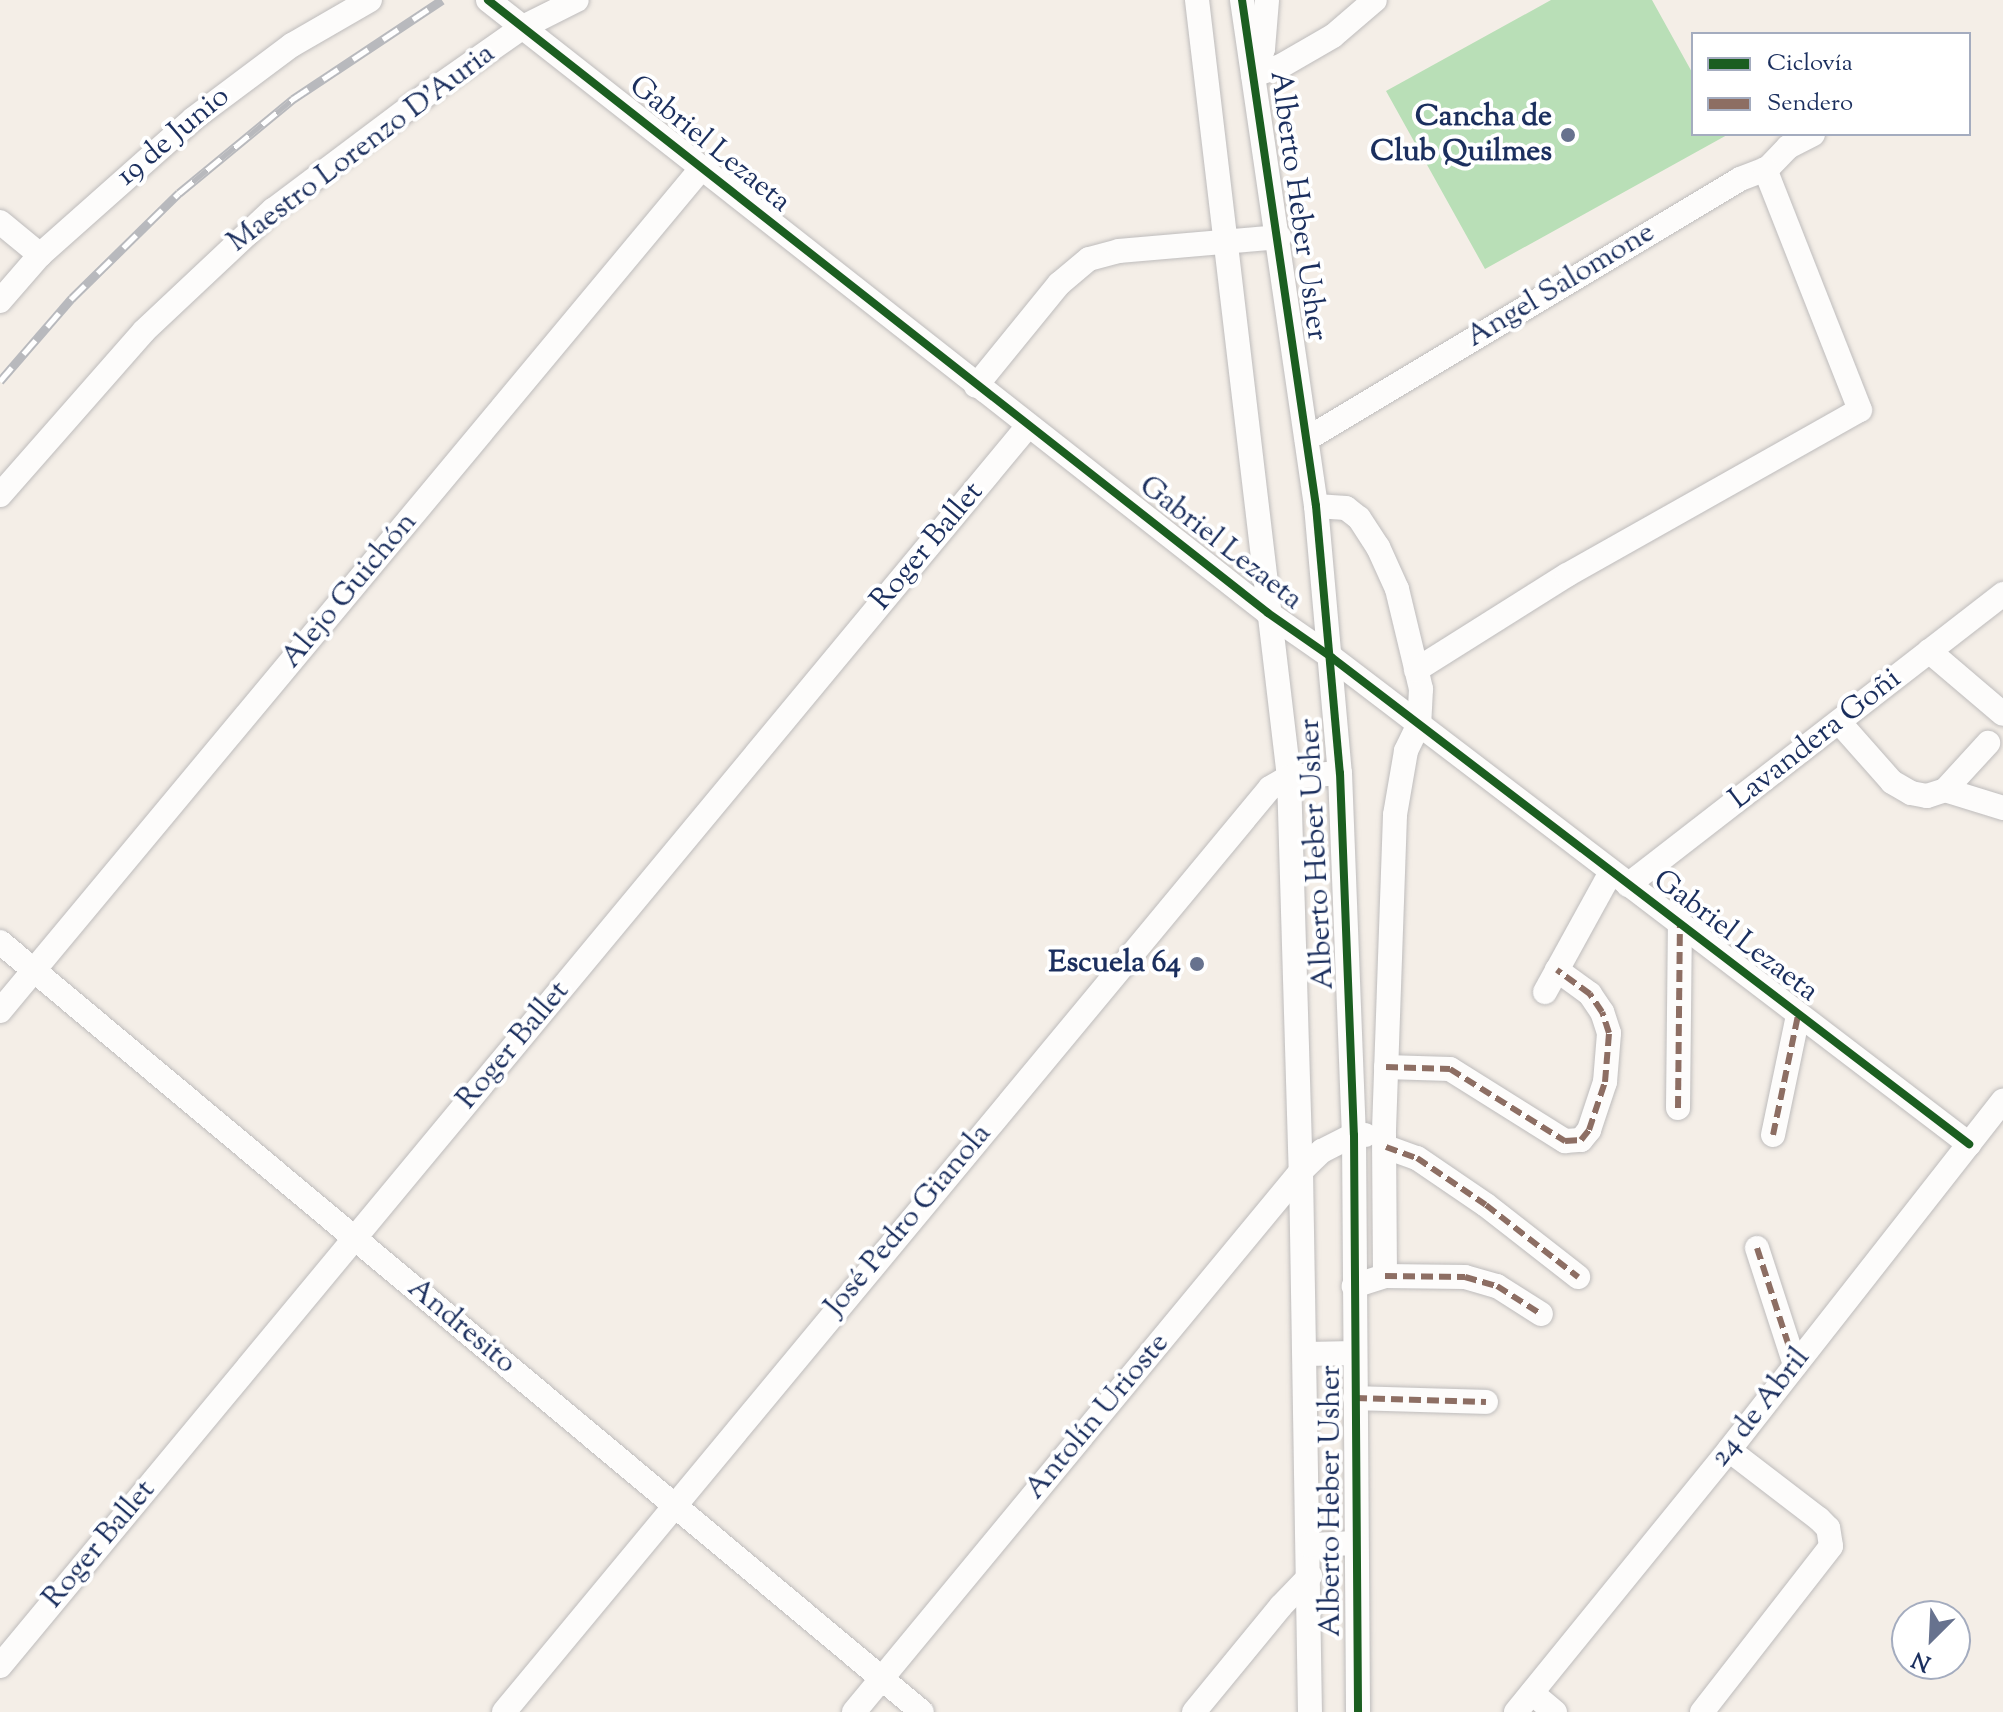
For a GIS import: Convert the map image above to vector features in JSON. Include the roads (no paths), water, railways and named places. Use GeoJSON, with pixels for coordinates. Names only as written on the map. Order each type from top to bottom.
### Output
{"type":"FeatureCollection","features":[{"type":"Feature","properties":{"kind":"street","name":"19 de Junio"},"geometry":{"type":"LineString","coordinates":[[0,301],[40,255],[143,162],[238,83],[292,45],[370,0]]}},
{"type":"Feature","properties":{"kind":"street","name":"Gabriel Lezaeta"},"geometry":{"type":"LineString","coordinates":[[488,0],[700,170],[1268,613],[1331,657],[1969,1144]]}},
{"type":"Feature","properties":{"kind":"street","name":"Maestro Lorenzo D'Auria"},"geometry":{"type":"LineString","coordinates":[[0,495],[144,331],[273,210],[523,27],[577,0]]}},
{"type":"Feature","properties":{"kind":"street","name":"Alberto Heber Usher"},"geometry":{"type":"LineString","coordinates":[[1197,0],[1229,242],[1268,613],[1289,777],[1301,1171],[1310,1712]]}},
{"type":"Feature","properties":{"kind":"street","name":"Alberto Heber Usher"},"geometry":{"type":"LineString","coordinates":[[1242,0],[1316,506],[1340,773],[1354,1135],[1358,1712]]}},
{"type":"Feature","properties":{"kind":"street"},"geometry":{"type":"LineString","coordinates":[[1253,75],[1263,49],[1267,0]]}},
{"type":"Feature","properties":{"kind":"street"},"geometry":{"type":"LineString","coordinates":[[1253,75],[1281,66],[1333,36],[1375,0]]}},
{"type":"Feature","properties":{"kind":"street","name":"Angel Salomone"},"geometry":{"type":"LineString","coordinates":[[1307,439],[1740,179],[1765,169],[1788,147],[1809,136]]}},
{"type":"Feature","properties":{"kind":"street"},"geometry":{"type":"LineString","coordinates":[[1416,670],[1567,575],[1860,410],[1765,169]]}},
{"type":"Feature","properties":{"kind":"street","name":"Alejo Guichón"},"geometry":{"type":"LineString","coordinates":[[0,1011],[700,170]]}},
{"type":"Feature","properties":{"kind":"street"},"geometry":{"type":"LineString","coordinates":[[0,222],[40,255]]}},
{"type":"Feature","properties":{"kind":"street"},"geometry":{"type":"LineString","coordinates":[[976,386],[1079,265],[1119,251],[1279,237]]}},
{"type":"Feature","properties":{"kind":"street","name":"Roger Ballet"},"geometry":{"type":"LineString","coordinates":[[0,1666],[1028,426]]}},
{"type":"Feature","properties":{"kind":"street"},"geometry":{"type":"LineString","coordinates":[[1316,506],[1346,508],[1359,518],[1378,547],[1397,589],[1421,689],[1419,724],[1406,751],[1395,815],[1386,1067],[1385,1276]]}},
{"type":"Feature","properties":{"kind":"street","name":"Lavandera Goñi"},"geometry":{"type":"LineString","coordinates":[[1619,879],[1839,722],[2003,594]]}},
{"type":"Feature","properties":{"kind":"street"},"geometry":{"type":"LineString","coordinates":[[1929,651],[2003,714]]}},
{"type":"Feature","properties":{"kind":"street"},"geometry":{"type":"LineString","coordinates":[[1839,722],[1892,782],[1911,793],[1927,796],[1945,790],[1988,743]]}},
{"type":"Feature","properties":{"kind":"street"},"geometry":{"type":"LineString","coordinates":[[1289,777],[1340,773]]}},
{"type":"Feature","properties":{"kind":"street","name":"José Pedro Gianola"},"geometry":{"type":"LineString","coordinates":[[504,1712],[1160,918],[1270,788],[1289,777]]}},
{"type":"Feature","properties":{"kind":"street"},"geometry":{"type":"LineString","coordinates":[[1945,790],[2003,808]]}},
{"type":"Feature","properties":{"kind":"street"},"geometry":{"type":"LineString","coordinates":[[1545,992],[1619,879]]}},
{"type":"Feature","properties":{"kind":"street"},"geometry":{"type":"LineString","coordinates":[[1678,1108],[1680,925]]}},
{"type":"Feature","properties":{"kind":"street","name":"Andresito"},"geometry":{"type":"LineString","coordinates":[[0,942],[922,1712]]}},
{"type":"Feature","properties":{"kind":"street"},"geometry":{"type":"LineString","coordinates":[[1386,1067],[1450,1069],[1565,1141],[1581,1140],[1589,1130],[1605,1082],[1609,1033],[1602,1012],[1590,994],[1557,970]]}},
{"type":"Feature","properties":{"kind":"street"},"geometry":{"type":"LineString","coordinates":[[1773,1135],[1798,1015]]}},
{"type":"Feature","properties":{"kind":"street","name":"24 de Abril"},"geometry":{"type":"LineString","coordinates":[[1516,1712],[1729,1450],[2003,1100]]}},
{"type":"Feature","properties":{"kind":"street"},"geometry":{"type":"LineString","coordinates":[[1354,1135],[1385,1141],[1417,1158],[1463,1189],[1578,1277]]}},
{"type":"Feature","properties":{"kind":"street","name":"Antolín Urioste"},"geometry":{"type":"LineString","coordinates":[[854,1712],[1301,1171],[1322,1151],[1354,1135]]}},
{"type":"Feature","properties":{"kind":"street"},"geometry":{"type":"LineString","coordinates":[[1757,1248],[1795,1365]]}},
{"type":"Feature","properties":{"kind":"street"},"geometry":{"type":"LineString","coordinates":[[1354,1286],[1385,1276],[1465,1277],[1497,1286],[1541,1314]]}},
{"type":"Feature","properties":{"kind":"street"},"geometry":{"type":"LineString","coordinates":[[1305,1354],[1355,1353]]}},
{"type":"Feature","properties":{"kind":"street"},"geometry":{"type":"LineString","coordinates":[[1355,1398],[1486,1402]]}},
{"type":"Feature","properties":{"kind":"street"},"geometry":{"type":"LineString","coordinates":[[1702,1712],[1831,1546],[1828,1528],[1819,1519],[1729,1450]]}},
{"type":"Feature","properties":{"kind":"street"},"geometry":{"type":"LineString","coordinates":[[1309,1545],[1356,1543]]}},
{"type":"Feature","properties":{"kind":"street"},"geometry":{"type":"LineString","coordinates":[[1194,1712],[1281,1606],[1310,1576]]}},
{"type":"Feature","properties":{"kind":"street"},"geometry":{"type":"LineString","coordinates":[[1532,1693],[1555,1712]]}},
{"type":"Feature","properties":{"kind":"railway"},"geometry":{"type":"LineString","coordinates":[[0,381],[72,298],[179,193],[293,99],[442,0]]}},
{"type":"Feature","properties":{"kind":"place","name":"Cancha de Club Quilmes"},"geometry":{"type":"Point","coordinates":[1568,135]}},
{"type":"Feature","properties":{"kind":"place","name":"Escuela 64"},"geometry":{"type":"Point","coordinates":[1197,964]}}]}
